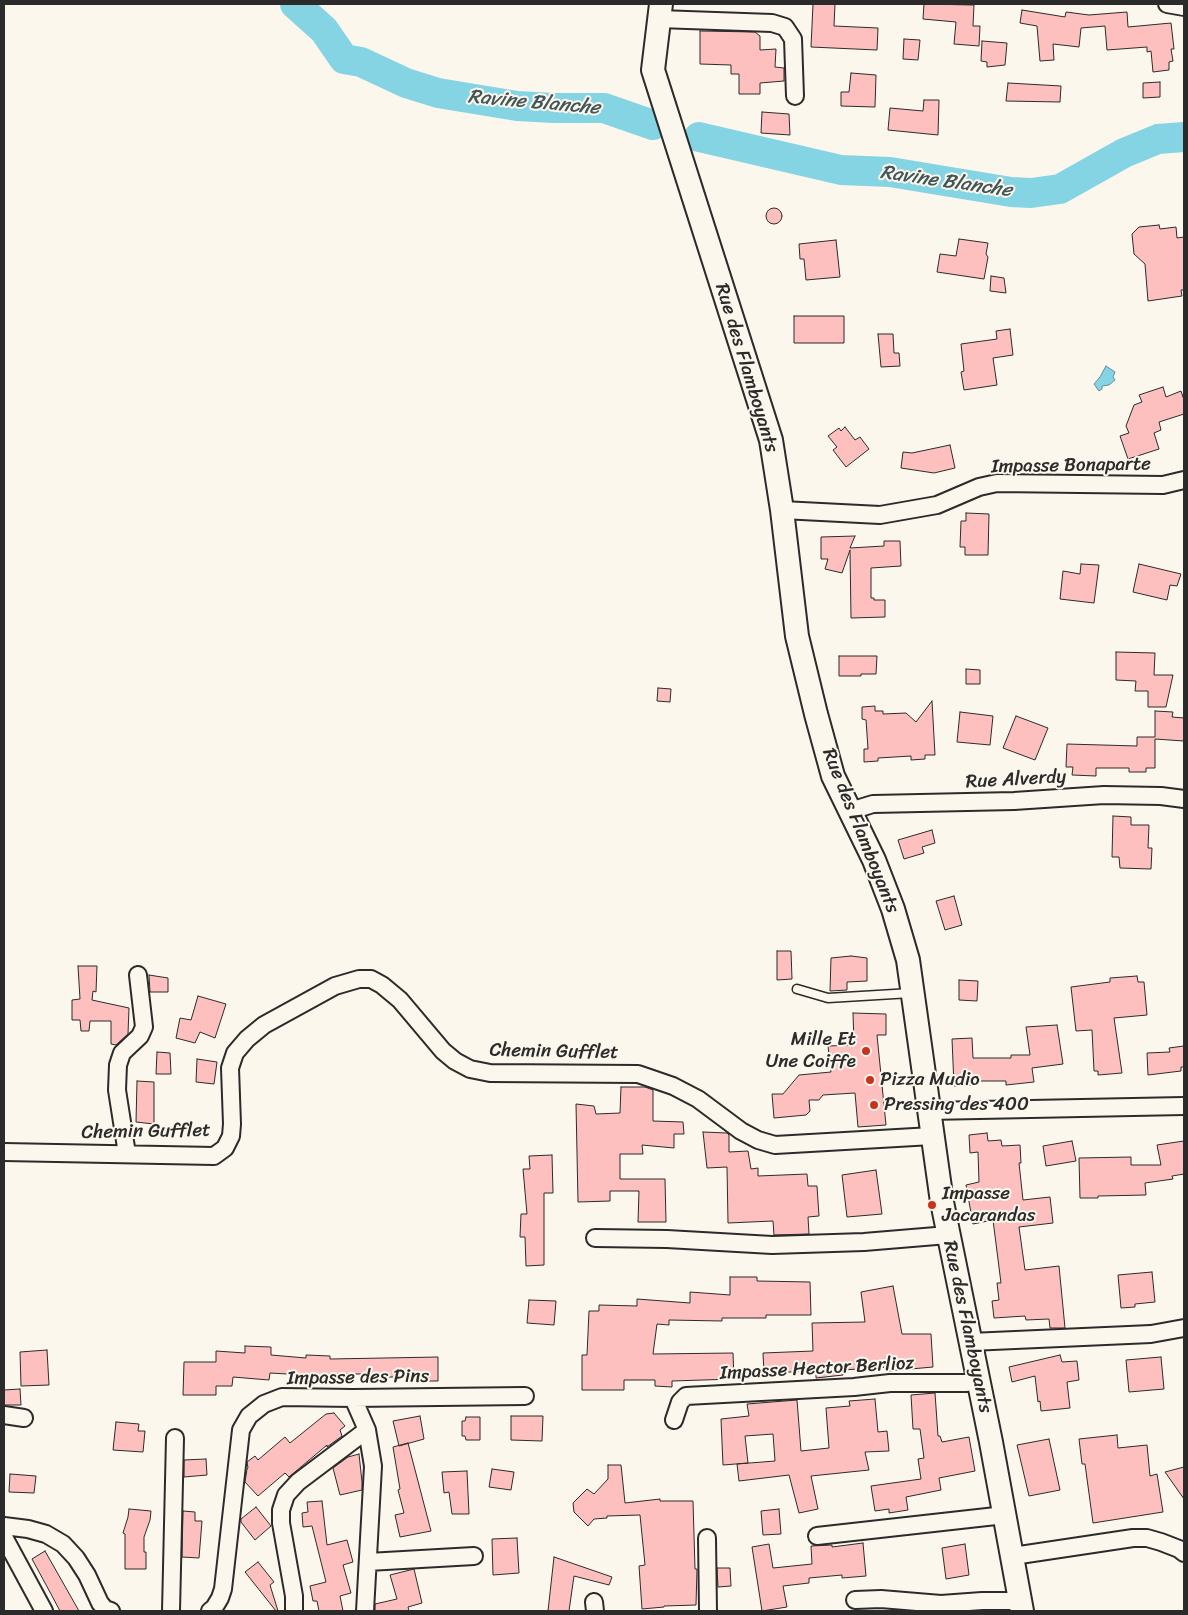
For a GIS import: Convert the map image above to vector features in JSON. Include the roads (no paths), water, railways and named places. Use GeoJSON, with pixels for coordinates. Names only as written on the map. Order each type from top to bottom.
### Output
{"type":"FeatureCollection","features":[{"type":"Feature","properties":{"kind":"main road","name":"Rue des Flamboyants"},"geometry":{"type":"LineString","coordinates":[[660,11],[653,70],[771,440],[782,510],[797,636],[824,746],[833,776],[874,860],[893,910],[908,960],[928,1111],[948,1234],[1005,1515],[1021,1606]]}},
{"type":"Feature","properties":{"kind":"street"},"geometry":{"type":"LineString","coordinates":[[1167,4],[1184,7]]}},
{"type":"Feature","properties":{"kind":"street"},"geometry":{"type":"LineString","coordinates":[[660,11],[772,23],[785,27],[793,39],[795,96]]}},
{"type":"Feature","properties":{"kind":"street","name":"Impasse Bonaparte"},"geometry":{"type":"LineString","coordinates":[[782,510],[880,515],[937,506],[979,487],[997,483],[1163,485],[1184,480]]}},
{"type":"Feature","properties":{"kind":"street","name":"Rue Alverdy"},"geometry":{"type":"LineString","coordinates":[[850,812],[872,804],[1014,802],[1104,795],[1161,796],[1184,799]]}},
{"type":"Feature","properties":{"kind":"street"},"geometry":{"type":"LineString","coordinates":[[127,1154],[118,1090],[118,1065],[122,1053],[140,1036],[144,1027],[138,975]]}},
{"type":"Feature","properties":{"kind":"street","name":"Chemin Gufflet"},"geometry":{"type":"LineString","coordinates":[[4,1152],[214,1156],[225,1148],[231,1136],[230,1068],[235,1053],[247,1038],[264,1025],[335,986],[359,979],[371,980],[382,985],[400,1000],[443,1051],[455,1061],[470,1069],[490,1073],[638,1074],[672,1086],[698,1099],[740,1131],[758,1140],[775,1145],[932,1136]]}},
{"type":"Feature","properties":{"kind":"street"},"geometry":{"type":"LineString","coordinates":[[928,1111],[1184,1106]]}},
{"type":"Feature","properties":{"kind":"street"},"geometry":{"type":"LineString","coordinates":[[595,1238],[667,1239],[772,1245],[864,1242],[948,1234]]}},
{"type":"Feature","properties":{"kind":"street"},"geometry":{"type":"LineString","coordinates":[[970,1342],[1151,1334],[1184,1328]]}},
{"type":"Feature","properties":{"kind":"street","name":"Impasse Hector Berlioz"},"geometry":{"type":"LineString","coordinates":[[674,1420],[680,1402],[686,1396],[890,1384],[967,1383],[978,1381]]}},
{"type":"Feature","properties":{"kind":"street","name":"Impasse des Pins"},"geometry":{"type":"LineString","coordinates":[[210,1611],[220,1598],[223,1589],[241,1430],[249,1416],[264,1404],[282,1397],[525,1396]]}},
{"type":"Feature","properties":{"kind":"street"},"geometry":{"type":"LineString","coordinates":[[353,1398],[367,1430],[373,1466],[365,1611]]}},
{"type":"Feature","properties":{"kind":"street"},"geometry":{"type":"LineString","coordinates":[[4,1415],[24,1418]]}},
{"type":"Feature","properties":{"kind":"street"},"geometry":{"type":"LineString","coordinates":[[294,1611],[294,1596],[281,1523],[286,1495],[298,1482],[367,1430]]}},
{"type":"Feature","properties":{"kind":"street"},"geometry":{"type":"LineString","coordinates":[[171,1611],[175,1438]]}},
{"type":"Feature","properties":{"kind":"street"},"geometry":{"type":"LineString","coordinates":[[817,1536],[1005,1515]]}},
{"type":"Feature","properties":{"kind":"street"},"geometry":{"type":"LineString","coordinates":[[4,1526],[28,1529],[46,1534],[63,1544],[76,1558],[100,1603],[105,1609],[111,1611]]}},
{"type":"Feature","properties":{"kind":"street"},"geometry":{"type":"LineString","coordinates":[[4,1537],[44,1611]]}},
{"type":"Feature","properties":{"kind":"street"},"geometry":{"type":"LineString","coordinates":[[706,1538],[708,1611]]}},
{"type":"Feature","properties":{"kind":"street"},"geometry":{"type":"LineString","coordinates":[[1013,1556],[1133,1538],[1146,1538],[1161,1542],[1184,1553]]}},
{"type":"Feature","properties":{"kind":"street"},"geometry":{"type":"LineString","coordinates":[[368,1562],[474,1556]]}},
{"type":"Feature","properties":{"kind":"street"},"geometry":{"type":"LineString","coordinates":[[855,1600],[881,1599],[941,1604],[982,1601],[1021,1606]]}},
{"type":"Feature","properties":{"kind":"lane"},"geometry":{"type":"LineString","coordinates":[[797,989],[828,998],[912,992]]}},
{"type":"Feature","properties":{"kind":"water"},"geometry":{"type":"Polygon","coordinates":[[[1106,366],[1115,372],[1113,377],[1115,380],[1109,385],[1102,386],[1102,389],[1099,391],[1094,384],[1106,366]]]}},
{"type":"Feature","properties":{"kind":"waterway","name":"Ravine Blanche"},"geometry":{"type":"LineString","coordinates":[[295,4],[324,30],[344,59],[361,62],[406,83],[438,93],[517,106],[604,108],[653,125]]}},
{"type":"Feature","properties":{"kind":"waterway","name":"Ravine Blanche"},"geometry":{"type":"LineString","coordinates":[[699,137],[841,170],[890,172],[1011,192],[1031,193],[1060,189],[1124,153],[1158,139],[1184,137]]}},
{"type":"Feature","properties":{"kind":"place","name":"Mille Et Une Coiffe"},"geometry":{"type":"Point","coordinates":[866,1051]}},
{"type":"Feature","properties":{"kind":"place","name":"Pizza Mudio"},"geometry":{"type":"Point","coordinates":[870,1080]}},
{"type":"Feature","properties":{"kind":"place","name":"Pressing des 400"},"geometry":{"type":"Point","coordinates":[874,1105]}},
{"type":"Feature","properties":{"kind":"place","name":"Impasse Jacarandas"},"geometry":{"type":"Point","coordinates":[932,1205]}}]}
